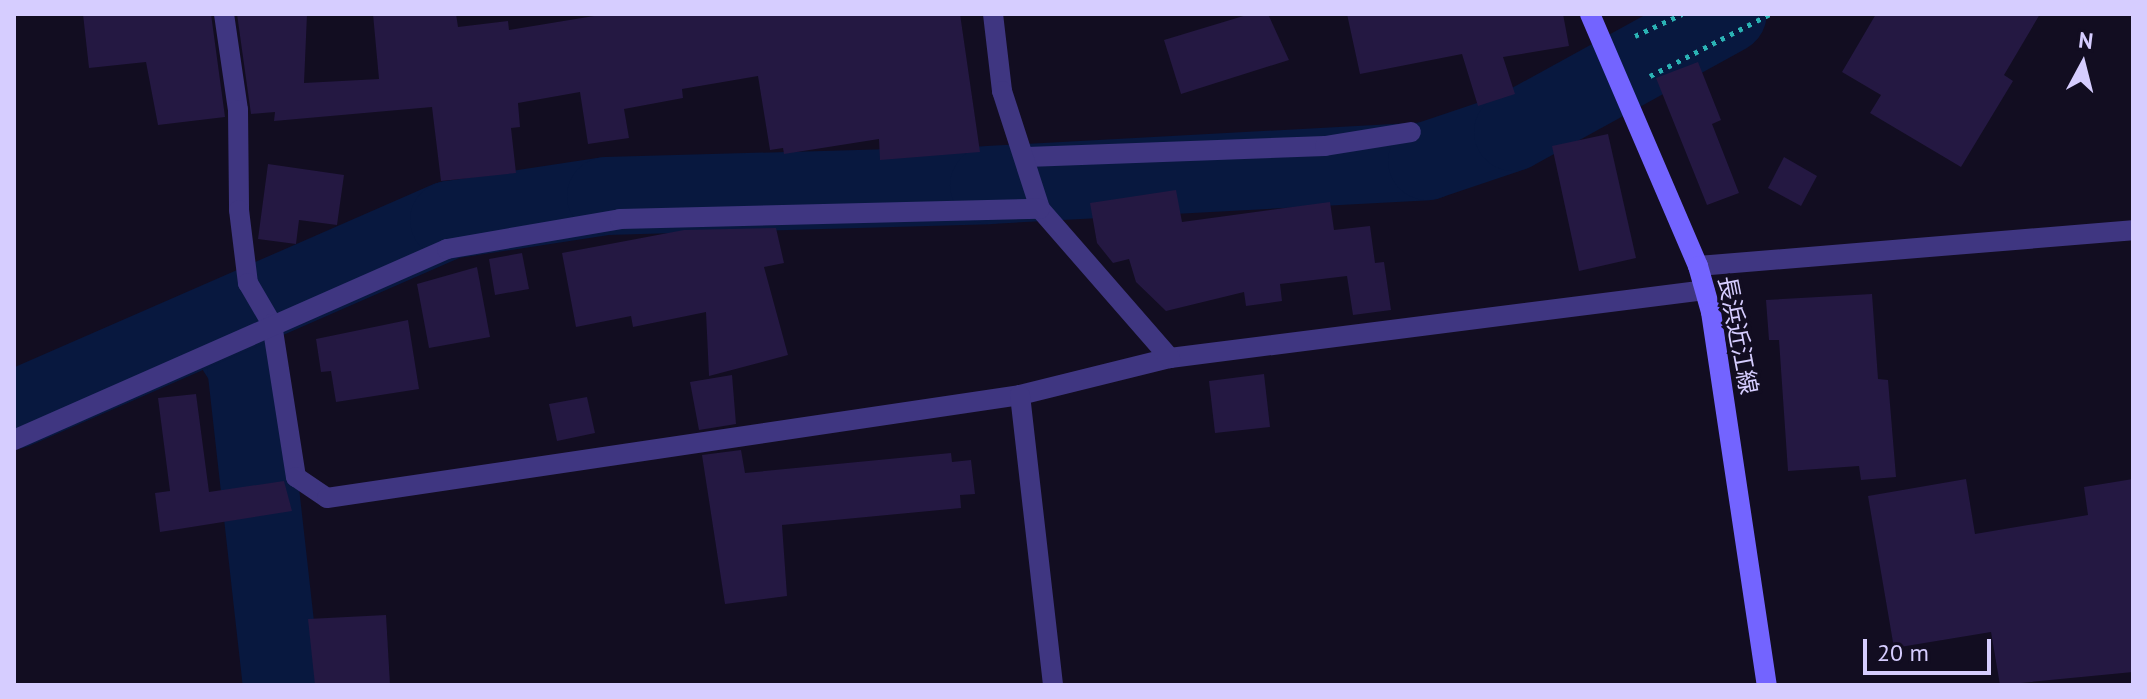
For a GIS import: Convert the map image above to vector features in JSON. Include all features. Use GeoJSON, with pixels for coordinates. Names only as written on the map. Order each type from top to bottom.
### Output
{"type":"FeatureCollection","features":[{"type":"Feature","properties":{"kind":"main road","name":"長浜近江線"},"geometry":{"type":"LineString","coordinates":[[1590,14],[1698,266],[1705,290],[1767,685]]}},
{"type":"Feature","properties":{"kind":"street"},"geometry":{"type":"LineString","coordinates":[[224,14],[238,110],[239,210],[248,283],[268,318],[296,477],[327,498],[1020,395],[1170,358],[1705,290]]}},
{"type":"Feature","properties":{"kind":"street"},"geometry":{"type":"LineString","coordinates":[[993,14],[1002,91],[1028,161],[1039,203],[1170,358]]}},
{"type":"Feature","properties":{"kind":"street"},"geometry":{"type":"LineString","coordinates":[[1028,161],[1325,146],[1411,132]]}},
{"type":"Feature","properties":{"kind":"street"},"geometry":{"type":"LineString","coordinates":[[14,440],[253,335],[268,318],[447,249],[620,219],[1039,203]]}},
{"type":"Feature","properties":{"kind":"street"},"geometry":{"type":"LineString","coordinates":[[1698,266],[2133,230]]}},
{"type":"Feature","properties":{"kind":"street"},"geometry":{"type":"LineString","coordinates":[[1020,395],[1053,685]]}},
{"type":"Feature","properties":{"kind":"path"},"geometry":{"type":"LineString","coordinates":[[1605,50],[1682,14]]}},
{"type":"Feature","properties":{"kind":"path"},"geometry":{"type":"LineString","coordinates":[[1623,91],[1770,14]]}},
{"type":"Feature","properties":{"kind":"building"},"geometry":{"type":"Polygon","coordinates":[[[83,14],[211,14],[225,117],[158,125],[146,62],[89,68],[83,14]]]}},
{"type":"Feature","properties":{"kind":"building"},"geometry":{"type":"Polygon","coordinates":[[[237,14],[307,14],[304,83],[379,79],[373,14],[456,14],[458,27],[508,21],[509,30],[606,14],[960,14],[980,152],[880,160],[879,139],[784,154],[783,148],[770,150],[758,76],[682,89],[683,98],[624,109],[629,138],[588,144],[580,92],[518,103],[520,127],[511,128],[516,173],[441,181],[432,107],[274,121],[275,112],[251,114],[237,14]]]}},
{"type":"Feature","properties":{"kind":"building"},"geometry":{"type":"Polygon","coordinates":[[[1250,14],[1268,14],[1289,60],[1181,94],[1164,40],[1250,14]]]}},
{"type":"Feature","properties":{"kind":"building"},"geometry":{"type":"Polygon","coordinates":[[[1347,14],[1563,14],[1569,46],[1503,57],[1515,94],[1478,106],[1462,54],[1360,74],[1347,14]]]}},
{"type":"Feature","properties":{"kind":"building"},"geometry":{"type":"Polygon","coordinates":[[[1876,14],[2040,14],[2004,75],[2013,81],[1961,167],[1870,113],[1881,95],[1842,72],[1876,14]]]}},
{"type":"Feature","properties":{"kind":"building"},"geometry":{"type":"Polygon","coordinates":[[[1698,62],[1721,120],[1712,124],[1739,193],[1707,205],[1656,78],[1698,62]]]}},
{"type":"Feature","properties":{"kind":"building"},"geometry":{"type":"Polygon","coordinates":[[[1608,134],[1636,258],[1579,271],[1552,146],[1608,134]]]}},
{"type":"Feature","properties":{"kind":"building"},"geometry":{"type":"Polygon","coordinates":[[[1784,157],[1817,176],[1801,206],[1768,188],[1784,157]]]}},
{"type":"Feature","properties":{"kind":"building"},"geometry":{"type":"Polygon","coordinates":[[[268,164],[344,175],[337,225],[299,220],[296,244],[258,239],[268,164]]]}},
{"type":"Feature","properties":{"kind":"building"},"geometry":{"type":"Polygon","coordinates":[[[1176,190],[1182,222],[1330,202],[1334,230],[1370,226],[1375,263],[1384,262],[1391,310],[1353,315],[1347,276],[1280,284],[1282,301],[1246,306],[1244,292],[1166,311],[1136,282],[1129,259],[1113,263],[1097,243],[1090,203],[1176,190]]]}},
{"type":"Feature","properties":{"kind":"building"},"geometry":{"type":"Polygon","coordinates":[[[776,228],[784,263],[764,267],[788,355],[709,376],[706,312],[633,327],[631,316],[576,327],[562,253],[684,230],[776,228]]]}},
{"type":"Feature","properties":{"kind":"building"},"geometry":{"type":"Polygon","coordinates":[[[522,253],[529,289],[495,295],[489,259],[522,253]]]}},
{"type":"Feature","properties":{"kind":"building"},"geometry":{"type":"Polygon","coordinates":[[[477,267],[490,337],[429,348],[417,284],[477,267]]]}},
{"type":"Feature","properties":{"kind":"building"},"geometry":{"type":"Polygon","coordinates":[[[1872,294],[1878,379],[1888,380],[1896,477],[1861,480],[1859,466],[1788,471],[1779,340],[1769,340],[1766,300],[1872,294]]]}},
{"type":"Feature","properties":{"kind":"building"},"geometry":{"type":"Polygon","coordinates":[[[408,320],[419,389],[336,402],[331,371],[321,372],[316,339],[408,320]]]}},
{"type":"Feature","properties":{"kind":"building"},"geometry":{"type":"Polygon","coordinates":[[[1264,374],[1270,427],[1215,433],[1209,381],[1264,374]]]}},
{"type":"Feature","properties":{"kind":"building"},"geometry":{"type":"Polygon","coordinates":[[[732,375],[736,424],[699,430],[690,382],[732,375]]]}},
{"type":"Feature","properties":{"kind":"building"},"geometry":{"type":"Polygon","coordinates":[[[196,394],[209,492],[284,481],[292,511],[160,532],[155,493],[170,491],[158,398],[196,394]]]}},
{"type":"Feature","properties":{"kind":"building"},"geometry":{"type":"Polygon","coordinates":[[[587,397],[595,433],[557,441],[549,404],[587,397]]]}},
{"type":"Feature","properties":{"kind":"building"},"geometry":{"type":"Polygon","coordinates":[[[741,450],[745,473],[951,453],[952,462],[971,460],[975,494],[960,495],[961,508],[782,525],[787,596],[725,604],[702,455],[741,450]]]}},
{"type":"Feature","properties":{"kind":"building"},"geometry":{"type":"Polygon","coordinates":[[[1966,479],[1975,534],[2088,515],[2084,487],[2133,479],[2133,672],[2000,685],[1991,632],[1894,648],[1868,496],[1966,479]]]}},
{"type":"Feature","properties":{"kind":"building"},"geometry":{"type":"Polygon","coordinates":[[[386,615],[390,685],[315,685],[308,619],[386,615]]]}},
{"type":"Feature","properties":{"kind":"waterway"},"geometry":{"type":"LineString","coordinates":[[14,410],[449,220],[606,196],[989,185],[1427,161],[1513,132],[1728,14]]}},
{"type":"Feature","properties":{"kind":"waterway"},"geometry":{"type":"LineString","coordinates":[[219,323],[246,365],[282,685]]}}]}
